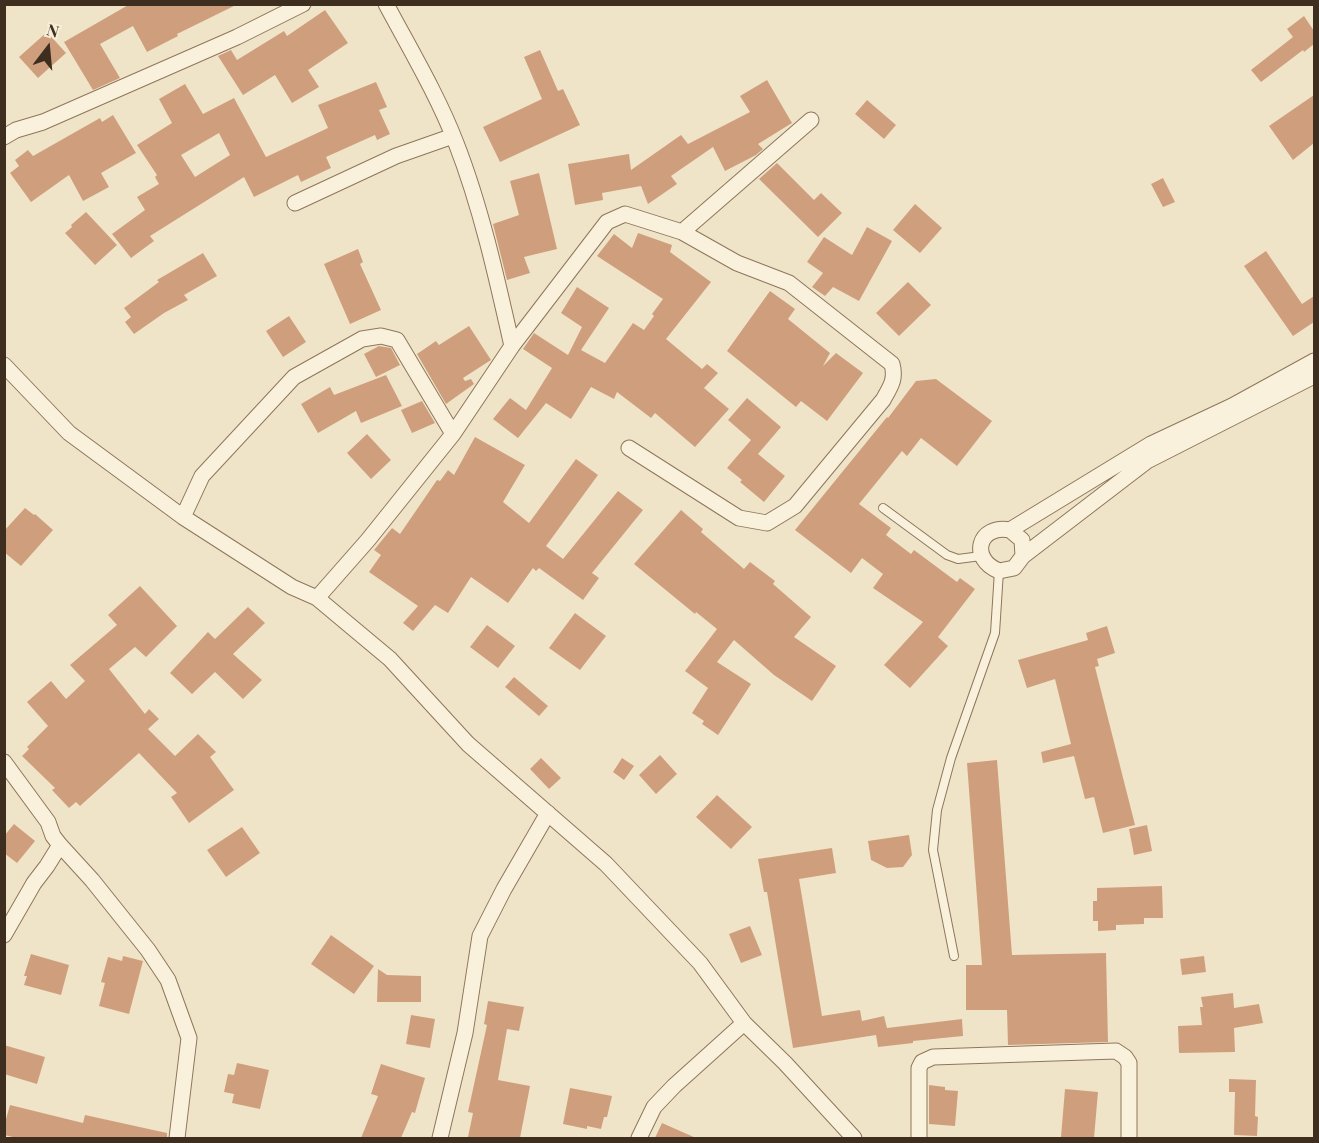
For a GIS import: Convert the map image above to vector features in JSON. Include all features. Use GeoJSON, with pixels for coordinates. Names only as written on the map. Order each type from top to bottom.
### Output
{"type":"FeatureCollection","features":[{"type":"Feature","properties":{"kind":"street"},"geometry":{"type":"LineString","coordinates":[[4,137],[237,37],[303,4]]}},
{"type":"Feature","properties":{"kind":"street"},"geometry":{"type":"LineString","coordinates":[[386,4],[453,135],[500,292],[512,346]]}},
{"type":"Feature","properties":{"kind":"street"},"geometry":{"type":"LineString","coordinates":[[682,232],[811,120]]}},
{"type":"Feature","properties":{"kind":"street"},"geometry":{"type":"LineString","coordinates":[[296,203],[396,156],[453,135]]}},
{"type":"Feature","properties":{"kind":"street"},"geometry":{"type":"LineString","coordinates":[[317,598],[368,540],[453,434],[512,346],[607,222],[625,214],[682,232],[737,263],[789,283],[891,364],[894,374],[894,381],[883,400],[795,506],[767,523],[739,518],[629,448]]}},
{"type":"Feature","properties":{"kind":"street"},"geometry":{"type":"LineString","coordinates":[[183,518],[202,476],[294,377],[362,339],[381,336],[397,340],[453,434]]}},
{"type":"Feature","properties":{"kind":"street"},"geometry":{"type":"LineString","coordinates":[[1314,361],[1232,406],[1200,427],[1139,466],[1023,556],[1014,568],[999,571],[985,563],[981,556],[982,540],[987,534],[994,530],[1010,530],[1151,444],[1200,427],[1314,376]]}},
{"type":"Feature","properties":{"kind":"street"},"geometry":{"type":"LineString","coordinates":[[4,365],[69,433],[183,518],[292,586],[317,598],[390,658],[468,744],[606,864],[700,963],[744,1023],[785,1063],[854,1138]]}},
{"type":"Feature","properties":{"kind":"street"},"geometry":{"type":"LineString","coordinates":[[1010,530],[1022,540],[1023,556]]}},
{"type":"Feature","properties":{"kind":"street"},"geometry":{"type":"LineString","coordinates":[[4,762],[48,822],[53,836],[148,950],[168,980],[189,1038],[177,1138]]}},
{"type":"Feature","properties":{"kind":"street"},"geometry":{"type":"LineString","coordinates":[[440,1138],[465,1033],[480,936],[548,813]]}},
{"type":"Feature","properties":{"kind":"street"},"geometry":{"type":"LineString","coordinates":[[4,935],[34,883],[60,845]]}},
{"type":"Feature","properties":{"kind":"street"},"geometry":{"type":"LineString","coordinates":[[639,1138],[654,1107],[744,1023]]}},
{"type":"Feature","properties":{"kind":"street"},"geometry":{"type":"LineString","coordinates":[[920,1138],[919,1068],[922,1062],[933,1057],[1116,1051],[1129,1063],[1129,1138]]}},
{"type":"Feature","properties":{"kind":"lane"},"geometry":{"type":"LineString","coordinates":[[883,508],[947,555],[958,559],[981,556]]}},
{"type":"Feature","properties":{"kind":"lane"},"geometry":{"type":"LineString","coordinates":[[954,956],[933,850],[937,810],[951,758],[995,633],[999,571]]}},
{"type":"Feature","properties":{"kind":"building"},"geometry":{"type":"Polygon","coordinates":[[[130,4],[238,4],[177,34],[178,36],[147,52],[133,26],[100,44],[120,78],[93,90],[64,42],[130,4]]]}},
{"type":"Feature","properties":{"kind":"building"},"geometry":{"type":"Polygon","coordinates":[[[325,10],[348,43],[308,70],[319,87],[292,103],[275,75],[243,95],[218,56],[231,50],[237,60],[284,31],[287,36],[325,10]]]}},
{"type":"Feature","properties":{"kind":"building"},"geometry":{"type":"Polygon","coordinates":[[[1304,16],[1314,31],[1314,44],[1261,82],[1251,70],[1293,37],[1287,29],[1304,16]]]}},
{"type":"Feature","properties":{"kind":"building"},"geometry":{"type":"Polygon","coordinates":[[[47,32],[66,53],[38,78],[19,57],[47,32]]]}},
{"type":"Feature","properties":{"kind":"building"},"geometry":{"type":"Polygon","coordinates":[[[540,50],[558,91],[563,89],[580,125],[500,162],[483,127],[542,99],[524,57],[540,50]]]}},
{"type":"Feature","properties":{"kind":"building"},"geometry":{"type":"Polygon","coordinates":[[[767,80],[792,123],[758,144],[763,149],[756,155],[725,171],[713,147],[671,176],[677,184],[648,204],[641,186],[602,193],[603,200],[575,205],[568,164],[629,154],[631,170],[681,135],[688,144],[750,112],[740,96],[767,80]]]}},
{"type":"Feature","properties":{"kind":"building"},"geometry":{"type":"Polygon","coordinates":[[[376,82],[387,107],[379,110],[390,134],[377,140],[375,135],[326,157],[331,168],[301,182],[298,175],[254,197],[244,177],[150,236],[154,241],[131,258],[112,234],[145,210],[137,197],[159,184],[155,177],[157,175],[137,145],[172,123],[159,99],[185,84],[203,114],[234,98],[266,157],[328,128],[318,105],[376,82]],[[219,133],[181,155],[195,177],[230,155],[219,133]]]}},
{"type":"Feature","properties":{"kind":"building"},"geometry":{"type":"Polygon","coordinates":[[[1314,95],[1314,143],[1293,160],[1269,126],[1314,95]]]}},
{"type":"Feature","properties":{"kind":"building"},"geometry":{"type":"Polygon","coordinates":[[[867,100],[896,125],[884,139],[855,114],[867,100]]]}},
{"type":"Feature","properties":{"kind":"building"},"geometry":{"type":"Polygon","coordinates":[[[113,115],[136,153],[101,173],[109,187],[83,201],[69,175],[31,202],[10,173],[19,166],[15,160],[28,150],[33,156],[100,118],[102,122],[113,115]]]}},
{"type":"Feature","properties":{"kind":"building"},"geometry":{"type":"Polygon","coordinates":[[[777,163],[814,200],[821,193],[842,213],[818,237],[759,179],[777,163]]]}},
{"type":"Feature","properties":{"kind":"building"},"geometry":{"type":"Polygon","coordinates":[[[539,173],[557,249],[524,257],[530,273],[507,280],[493,224],[519,215],[510,181],[539,173]]]}},
{"type":"Feature","properties":{"kind":"building"},"geometry":{"type":"Polygon","coordinates":[[[1163,178],[1175,202],[1163,207],[1151,184],[1163,178]]]}},
{"type":"Feature","properties":{"kind":"building"},"geometry":{"type":"Polygon","coordinates":[[[915,204],[942,228],[920,253],[893,230],[915,204]]]}},
{"type":"Feature","properties":{"kind":"building"},"geometry":{"type":"Polygon","coordinates":[[[86,212],[117,245],[95,265],[65,233],[86,212]]]}},
{"type":"Feature","properties":{"kind":"building"},"geometry":{"type":"Polygon","coordinates":[[[867,227],[892,241],[859,301],[833,287],[825,296],[812,287],[823,273],[807,262],[824,237],[852,255],[867,227]]]}},
{"type":"Feature","properties":{"kind":"building"},"geometry":{"type":"Polygon","coordinates":[[[638,233],[672,245],[670,252],[711,282],[666,339],[702,369],[707,364],[718,373],[704,388],[729,409],[695,447],[655,413],[651,418],[617,392],[614,399],[591,387],[571,419],[546,403],[518,438],[493,419],[510,398],[526,410],[552,368],[523,349],[534,333],[568,355],[582,327],[561,313],[577,287],[609,308],[581,350],[605,363],[633,323],[644,330],[654,316],[652,314],[663,299],[597,256],[614,234],[632,248],[638,233]]]}},
{"type":"Feature","properties":{"kind":"building"},"geometry":{"type":"Polygon","coordinates":[[[358,249],[363,262],[360,264],[381,310],[350,324],[324,264],[358,249]]]}},
{"type":"Feature","properties":{"kind":"building"},"geometry":{"type":"Polygon","coordinates":[[[1266,251],[1302,304],[1314,296],[1314,322],[1293,336],[1244,266],[1266,251]]]}},
{"type":"Feature","properties":{"kind":"building"},"geometry":{"type":"Polygon","coordinates":[[[203,253],[217,276],[184,295],[188,300],[134,334],[125,322],[131,317],[124,308],[159,282],[157,280],[203,253]]]}},
{"type":"Feature","properties":{"kind":"building"},"geometry":{"type":"Polygon","coordinates":[[[908,282],[931,305],[899,336],[876,313],[908,282]]]}},
{"type":"Feature","properties":{"kind":"building"},"geometry":{"type":"Polygon","coordinates":[[[770,291],[795,309],[788,319],[830,353],[823,366],[836,353],[863,373],[827,421],[801,401],[796,407],[727,351],[770,291]]]}},
{"type":"Feature","properties":{"kind":"building"},"geometry":{"type":"Polygon","coordinates":[[[289,316],[306,342],[283,357],[266,331],[289,316]]]}},
{"type":"Feature","properties":{"kind":"building"},"geometry":{"type":"Polygon","coordinates":[[[469,326],[491,360],[463,378],[465,381],[471,379],[474,384],[446,404],[417,354],[436,341],[439,345],[469,326]]]}},
{"type":"Feature","properties":{"kind":"building"},"geometry":{"type":"Polygon","coordinates":[[[379,346],[391,348],[400,365],[376,377],[364,354],[379,346]]]}},
{"type":"Feature","properties":{"kind":"building"},"geometry":{"type":"Polygon","coordinates":[[[386,375],[402,406],[361,423],[356,411],[318,433],[301,404],[330,387],[334,395],[386,375]]]}},
{"type":"Feature","properties":{"kind":"building"},"geometry":{"type":"Polygon","coordinates":[[[936,379],[992,421],[957,466],[921,438],[907,456],[902,451],[859,504],[891,528],[886,535],[911,554],[914,550],[957,582],[960,578],[975,589],[938,637],[948,646],[910,688],[884,665],[923,622],[873,588],[883,574],[862,558],[851,573],[795,530],[916,381],[936,379]]]}},
{"type":"Feature","properties":{"kind":"building"},"geometry":{"type":"Polygon","coordinates":[[[747,398],[781,427],[758,454],[785,476],[764,502],[727,468],[751,440],[728,420],[747,398]]]}},
{"type":"Feature","properties":{"kind":"building"},"geometry":{"type":"Polygon","coordinates":[[[422,401],[435,423],[412,433],[401,410],[422,401]]]}},
{"type":"Feature","properties":{"kind":"building"},"geometry":{"type":"Polygon","coordinates":[[[367,434],[391,460],[371,479],[347,453],[367,434]]]}},
{"type":"Feature","properties":{"kind":"building"},"geometry":{"type":"Polygon","coordinates":[[[475,437],[525,465],[503,502],[529,523],[576,459],[598,475],[546,546],[563,559],[618,491],[643,510],[592,573],[599,578],[583,600],[539,568],[536,571],[533,568],[508,603],[471,577],[448,613],[435,605],[413,631],[403,623],[418,606],[369,572],[381,555],[374,550],[392,528],[400,534],[437,480],[440,481],[448,470],[454,475],[475,437]]]}},
{"type":"Feature","properties":{"kind":"building"},"geometry":{"type":"Polygon","coordinates":[[[25,508],[53,530],[21,566],[4,552],[4,531],[25,508]]]}},
{"type":"Feature","properties":{"kind":"building"},"geometry":{"type":"Polygon","coordinates":[[[681,510],[703,529],[701,532],[744,569],[750,562],[775,581],[773,584],[811,617],[794,637],[836,666],[812,701],[774,675],[734,640],[717,662],[751,684],[718,735],[702,724],[704,721],[692,713],[708,688],[685,671],[717,629],[634,564],[681,510]]]}},
{"type":"Feature","properties":{"kind":"building"},"geometry":{"type":"Polygon","coordinates":[[[140,586],[177,626],[146,657],[135,647],[109,669],[145,714],[149,709],[159,719],[148,729],[175,756],[198,734],[216,752],[210,757],[234,790],[189,823],[171,797],[177,793],[139,753],[80,806],[76,802],[69,808],[52,790],[55,788],[22,756],[29,749],[27,747],[48,726],[27,702],[51,681],[66,699],[85,681],[70,665],[117,625],[108,615],[140,586]]]}},
{"type":"Feature","properties":{"kind":"building"},"geometry":{"type":"Polygon","coordinates":[[[248,607],[265,623],[233,654],[262,680],[243,699],[215,672],[192,694],[170,673],[208,632],[215,639],[248,607]]]}},
{"type":"Feature","properties":{"kind":"building"},"geometry":{"type":"Polygon","coordinates":[[[575,613],[606,636],[580,670],[549,648],[575,613]]]}},
{"type":"Feature","properties":{"kind":"building"},"geometry":{"type":"Polygon","coordinates":[[[487,625],[515,646],[498,668],[470,647],[487,625]]]}},
{"type":"Feature","properties":{"kind":"building"},"geometry":{"type":"Polygon","coordinates":[[[1107,626],[1115,653],[1097,659],[1099,666],[1095,667],[1135,825],[1103,833],[1094,797],[1085,799],[1074,756],[1043,763],[1041,752],[1071,744],[1055,679],[1027,688],[1018,660],[1088,640],[1086,633],[1107,626]]]}},
{"type":"Feature","properties":{"kind":"building"},"geometry":{"type":"Polygon","coordinates":[[[514,677],[548,706],[539,716],[505,687],[514,677]]]}},
{"type":"Feature","properties":{"kind":"building"},"geometry":{"type":"Polygon","coordinates":[[[660,755],[677,774],[656,794],[639,775],[660,755]]]}},
{"type":"Feature","properties":{"kind":"building"},"geometry":{"type":"Polygon","coordinates":[[[541,758],[561,778],[549,789],[530,769],[541,758]]]}},
{"type":"Feature","properties":{"kind":"building"},"geometry":{"type":"Polygon","coordinates":[[[622,758],[634,766],[624,780],[613,772],[622,758]]]}},
{"type":"Feature","properties":{"kind":"building"},"geometry":{"type":"Polygon","coordinates":[[[997,760],[1012,955],[1106,953],[1108,1042],[1008,1045],[1007,1010],[966,1010],[966,965],[982,965],[967,763],[997,760]]]}},
{"type":"Feature","properties":{"kind":"building"},"geometry":{"type":"Polygon","coordinates":[[[717,795],[752,827],[731,849],[696,817],[717,795]]]}},
{"type":"Feature","properties":{"kind":"building"},"geometry":{"type":"Polygon","coordinates":[[[14,824],[35,841],[17,863],[4,853],[4,836],[14,824]]]}},
{"type":"Feature","properties":{"kind":"building"},"geometry":{"type":"Polygon","coordinates":[[[1147,825],[1152,851],[1134,855],[1129,829],[1147,825]]]}},
{"type":"Feature","properties":{"kind":"building"},"geometry":{"type":"Polygon","coordinates":[[[242,827],[260,853],[226,877],[207,850],[242,827]]]}},
{"type":"Feature","properties":{"kind":"building"},"geometry":{"type":"Polygon","coordinates":[[[909,835],[912,855],[903,867],[887,868],[871,860],[868,841],[909,835]]]}},
{"type":"Feature","properties":{"kind":"building"},"geometry":{"type":"Polygon","coordinates":[[[832,848],[836,873],[799,879],[822,1016],[860,1010],[862,1021],[884,1016],[887,1028],[962,1019],[963,1036],[878,1047],[876,1035],[793,1048],[767,892],[764,892],[758,859],[832,848]]]}},
{"type":"Feature","properties":{"kind":"building"},"geometry":{"type":"Polygon","coordinates":[[[1162,886],[1163,918],[1144,918],[1144,924],[1116,925],[1116,930],[1098,931],[1098,921],[1093,921],[1093,901],[1097,901],[1097,888],[1162,886]]]}},
{"type":"Feature","properties":{"kind":"building"},"geometry":{"type":"Polygon","coordinates":[[[750,926],[762,955],[741,963],[729,934],[750,926]]]}},
{"type":"Feature","properties":{"kind":"building"},"geometry":{"type":"Polygon","coordinates":[[[331,935],[374,966],[354,994],[311,964],[331,935]]]}},
{"type":"Feature","properties":{"kind":"building"},"geometry":{"type":"Polygon","coordinates":[[[31,954],[69,965],[61,995],[24,985],[27,976],[24,976],[31,954]]]}},
{"type":"Feature","properties":{"kind":"building"},"geometry":{"type":"Polygon","coordinates":[[[123,956],[143,961],[129,1014],[99,1006],[105,983],[101,982],[108,957],[122,961],[123,956]]]}},
{"type":"Feature","properties":{"kind":"building"},"geometry":{"type":"Polygon","coordinates":[[[1204,956],[1206,972],[1182,975],[1180,959],[1204,956]]]}},
{"type":"Feature","properties":{"kind":"building"},"geometry":{"type":"Polygon","coordinates":[[[378,969],[387,975],[421,976],[421,1002],[377,1002],[378,969]]]}},
{"type":"Feature","properties":{"kind":"building"},"geometry":{"type":"Polygon","coordinates":[[[1233,993],[1234,1008],[1259,1004],[1263,1023],[1234,1028],[1235,1052],[1179,1053],[1178,1026],[1202,1025],[1201,997],[1233,993]]]}},
{"type":"Feature","properties":{"kind":"building"},"geometry":{"type":"Polygon","coordinates":[[[488,1001],[524,1007],[519,1031],[507,1029],[498,1080],[530,1086],[520,1138],[468,1137],[473,1113],[468,1112],[487,1025],[484,1024],[488,1001]]]}},
{"type":"Feature","properties":{"kind":"building"},"geometry":{"type":"Polygon","coordinates":[[[411,1015],[435,1019],[430,1048],[406,1044],[411,1015]]]}},
{"type":"Feature","properties":{"kind":"building"},"geometry":{"type":"Polygon","coordinates":[[[4,1045],[45,1057],[37,1084],[4,1074],[4,1045]]]}},
{"type":"Feature","properties":{"kind":"building"},"geometry":{"type":"Polygon","coordinates":[[[237,1063],[269,1070],[260,1109],[232,1103],[234,1094],[224,1092],[228,1074],[234,1075],[237,1063]]]}},
{"type":"Feature","properties":{"kind":"building"},"geometry":{"type":"Polygon","coordinates":[[[381,1064],[425,1078],[415,1113],[412,1112],[401,1138],[361,1138],[378,1096],[371,1094],[381,1064]]]}},
{"type":"Feature","properties":{"kind":"building"},"geometry":{"type":"Polygon","coordinates":[[[1229,1079],[1256,1080],[1257,1136],[1234,1135],[1235,1092],[1229,1092],[1229,1079]]]}},
{"type":"Feature","properties":{"kind":"building"},"geometry":{"type":"Polygon","coordinates":[[[929,1085],[958,1091],[955,1126],[929,1124],[929,1085]]]}},
{"type":"Feature","properties":{"kind":"building"},"geometry":{"type":"Polygon","coordinates":[[[570,1088],[612,1096],[607,1117],[604,1117],[601,1129],[587,1126],[587,1129],[563,1124],[570,1088]]]}},
{"type":"Feature","properties":{"kind":"building"},"geometry":{"type":"Polygon","coordinates":[[[1065,1089],[1098,1092],[1094,1138],[1061,1137],[1065,1089]]]}},
{"type":"Feature","properties":{"kind":"building"},"geometry":{"type":"Polygon","coordinates":[[[10,1105],[83,1123],[85,1115],[167,1133],[167,1138],[17,1138],[4,1135],[10,1105]]]}},
{"type":"Feature","properties":{"kind":"building"},"geometry":{"type":"Polygon","coordinates":[[[662,1123],[696,1138],[655,1138],[662,1123]]]}}]}
